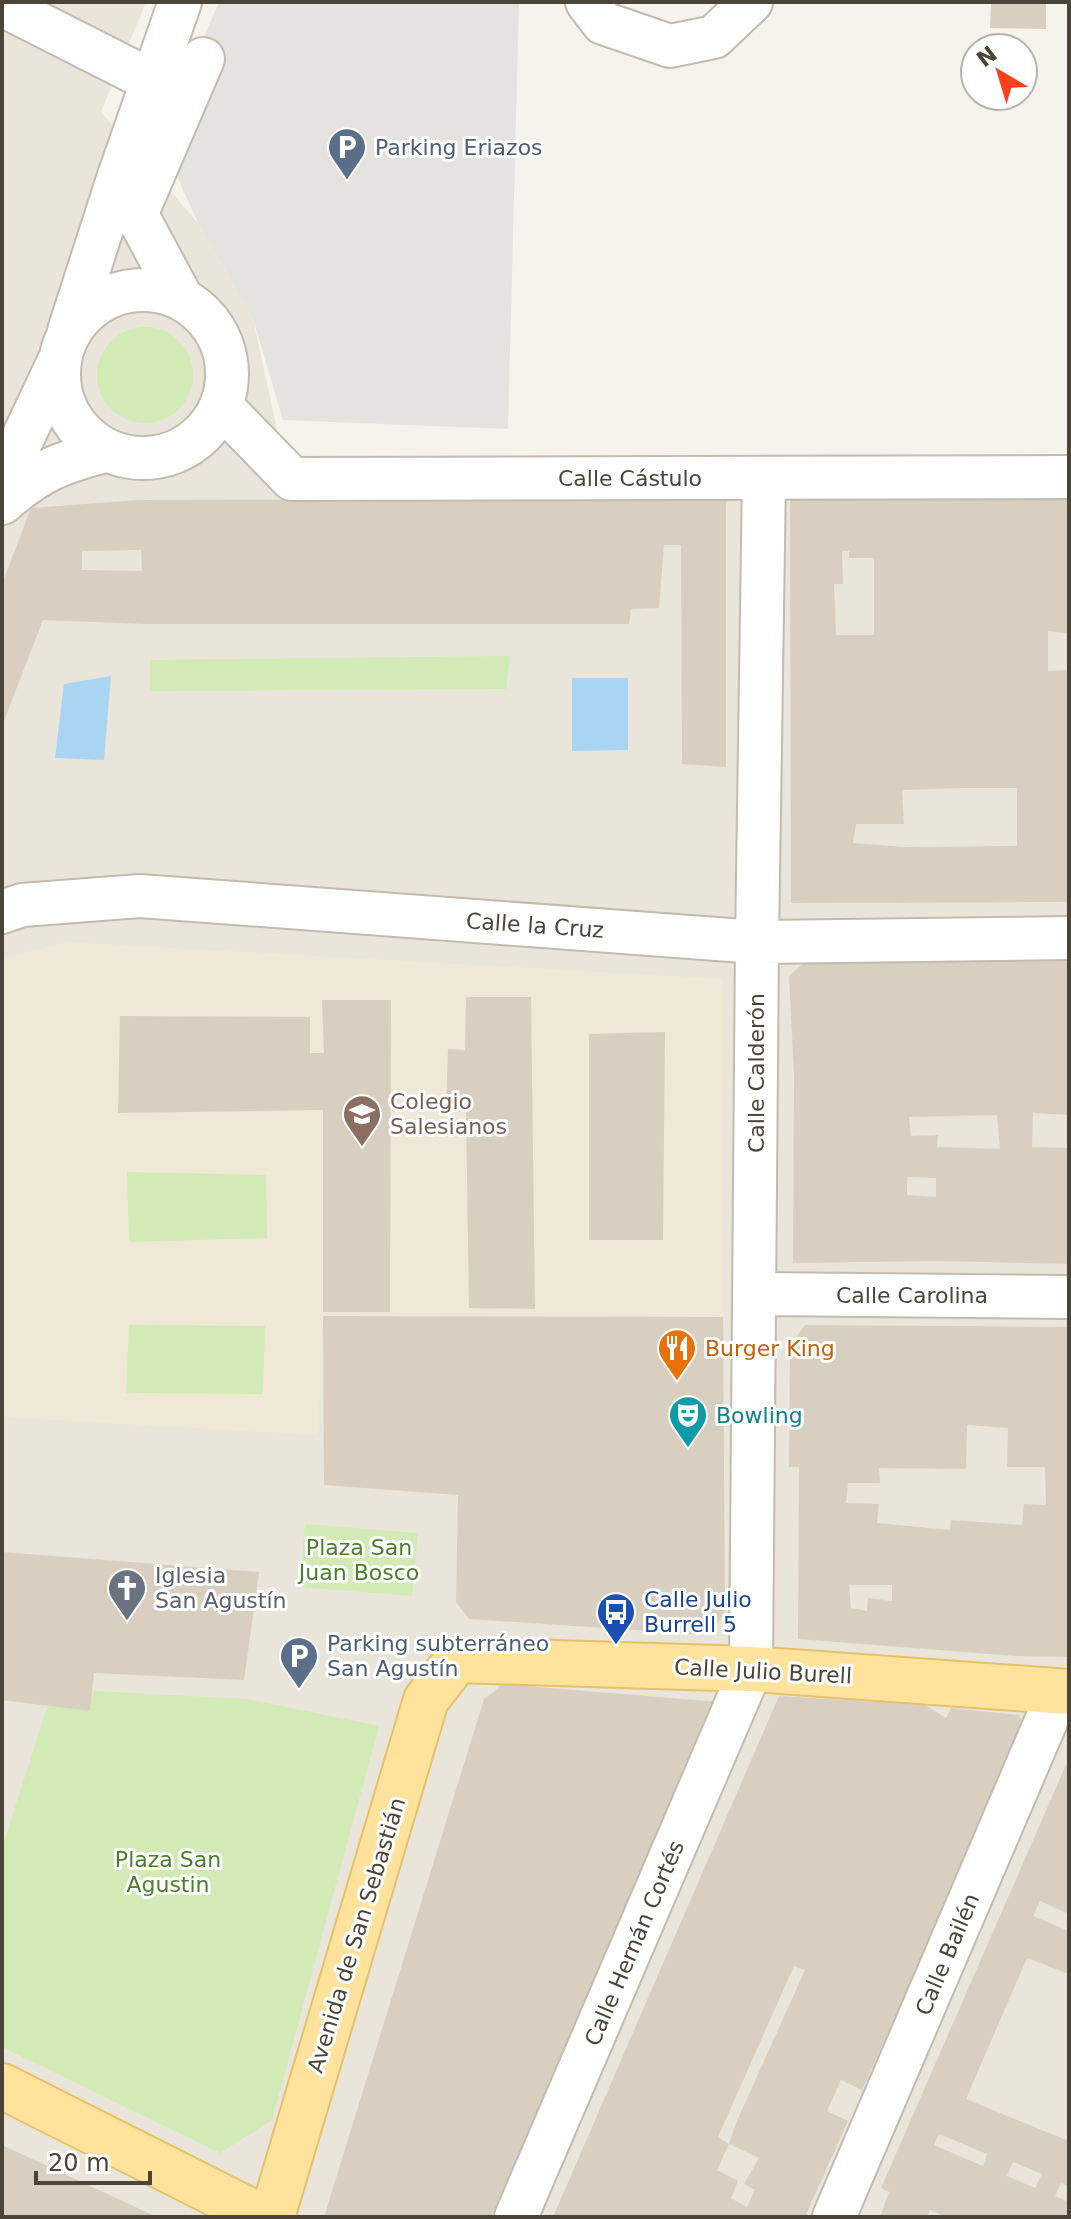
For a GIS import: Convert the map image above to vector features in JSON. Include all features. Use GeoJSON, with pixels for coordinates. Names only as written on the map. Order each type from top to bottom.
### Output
{"type":"FeatureCollection","features":[{"type":"Feature","properties":{"kind":"main road","name":"Calle Julio Burell"},"geometry":{"type":"LineString","coordinates":[[457,1660],[751,1669],[1064,1691]]}},
{"type":"Feature","properties":{"kind":"main road","name":"Avenida de San Sebastián"},"geometry":{"type":"LineString","coordinates":[[272,2217],[426,1700],[457,1660]]}},
{"type":"Feature","properties":{"kind":"main road"},"geometry":{"type":"LineString","coordinates":[[2,2086],[262,2217]]}},
{"type":"Feature","properties":{"kind":"street"},"geometry":{"type":"LineString","coordinates":[[180,2],[152,81],[127,197],[182,299]]}},
{"type":"Feature","properties":{"kind":"street"},"geometry":{"type":"LineString","coordinates":[[587,2],[603,23],[670,46],[714,37],[751,2]]}},
{"type":"Feature","properties":{"kind":"street"},"geometry":{"type":"LineString","coordinates":[[2,5],[152,81]]}},
{"type":"Feature","properties":{"kind":"street"},"geometry":{"type":"LineString","coordinates":[[2,482],[127,197],[203,59]]}},
{"type":"Feature","properties":{"kind":"street"},"geometry":{"type":"LineString","coordinates":[[131,291],[158,291],[182,299],[202,314],[217,334],[225,357],[227,381],[221,406],[207,429],[185,447],[159,457],[132,459],[105,451],[83,435],[67,413],[59,388],[63,348],[84,313],[106,298],[131,291]]}},
{"type":"Feature","properties":{"kind":"street","name":"Calle Cástulo"},"geometry":{"type":"LineString","coordinates":[[221,406],[292,479],[1069,477]]}},
{"type":"Feature","properties":{"kind":"street"},"geometry":{"type":"LineString","coordinates":[[2,503],[22,485],[59,463],[105,451]]}},
{"type":"Feature","properties":{"kind":"street","name":"Calle Calderón"},"geometry":{"type":"LineString","coordinates":[[751,1669],[764,478]]}},
{"type":"Feature","properties":{"kind":"street","name":"Calle la Cruz"},"geometry":{"type":"LineString","coordinates":[[2,912],[22,905],[140,896],[757,942],[1069,938]]}},
{"type":"Feature","properties":{"kind":"street","name":"Calle Carolina"},"geometry":{"type":"LineString","coordinates":[[756,1294],[1069,1297]]}},
{"type":"Feature","properties":{"kind":"street","name":"Calle Hernán Cortés"},"geometry":{"type":"LineString","coordinates":[[516,2217],[751,1669]]}},
{"type":"Feature","properties":{"kind":"street","name":"Calle Bailén"},"geometry":{"type":"LineString","coordinates":[[834,2217],[1064,1691]]}},
{"type":"Feature","properties":{"kind":"shaded area"},"geometry":{"type":"Polygon","coordinates":[[[2,2],[146,2],[101,112],[198,223],[253,319],[291,494],[1069,489],[1069,2217],[2,2217],[2,2]]]}},
{"type":"Feature","properties":{"kind":"shaded area","name":"Parking Eriazos"},"geometry":{"type":"Polygon","coordinates":[[[219,2],[519,2],[508,429],[283,420],[253,319],[198,223],[160,139],[219,2]]]}},
{"type":"Feature","properties":{"kind":"shaded area","name":"Colegio Salesianos"},"geometry":{"type":"Polygon","coordinates":[[[67,942],[723,979],[723,1317],[323,1316],[318,1435],[2,1417],[2,959],[67,942]]]}},
{"type":"Feature","properties":{"kind":"green space"},"geometry":{"type":"Polygon","coordinates":[[[145,327],[164,330],[179,341],[190,356],[193,375],[190,394],[179,409],[164,420],[145,423],[126,420],[111,409],[100,394],[97,375],[100,356],[111,341],[126,330],[145,327]]]}},
{"type":"Feature","properties":{"kind":"green space"},"geometry":{"type":"Polygon","coordinates":[[[510,656],[506,689],[150,691],[150,660],[510,656]]]}},
{"type":"Feature","properties":{"kind":"green space"},"geometry":{"type":"Polygon","coordinates":[[[127,1172],[266,1175],[267,1238],[129,1242],[127,1172]]]}},
{"type":"Feature","properties":{"kind":"green space"},"geometry":{"type":"Polygon","coordinates":[[[129,1325],[265,1326],[263,1394],[126,1393],[129,1325]]]}},
{"type":"Feature","properties":{"kind":"green space","name":"Plaza San Juan Bosco"},"geometry":{"type":"Polygon","coordinates":[[[305,1524],[418,1533],[412,1596],[299,1587],[305,1524]]]}},
{"type":"Feature","properties":{"kind":"green space","name":"Plaza San Agustin"},"geometry":{"type":"Polygon","coordinates":[[[93,1691],[248,1699],[379,1726],[272,2120],[220,2153],[2,2047],[2,1848],[48,1704],[89,1711],[93,1691]]]}},
{"type":"Feature","properties":{"kind":"water"},"geometry":{"type":"Polygon","coordinates":[[[111,676],[104,760],[55,758],[64,684],[111,676]]]}},
{"type":"Feature","properties":{"kind":"water"},"geometry":{"type":"Polygon","coordinates":[[[572,678],[628,678],[628,750],[572,751],[572,678]]]}},
{"type":"Feature","properties":{"kind":"building"},"geometry":{"type":"Polygon","coordinates":[[[991,2],[1046,2],[1046,29],[990,28],[991,2]]]}},
{"type":"Feature","properties":{"kind":"building"},"geometry":{"type":"Polygon","coordinates":[[[1069,497],[1069,634],[1048,631],[1048,671],[1069,670],[1069,902],[791,903],[790,500],[1069,497]],[[842,551],[843,584],[834,584],[836,635],[874,635],[874,558],[849,558],[849,551],[842,551]],[[1017,788],[902,790],[904,824],[856,824],[853,843],[905,847],[1017,846],[1017,788]]]}},
{"type":"Feature","properties":{"kind":"building"},"geometry":{"type":"Polygon","coordinates":[[[726,499],[726,767],[682,764],[681,545],[664,545],[659,608],[631,609],[629,624],[144,624],[43,620],[2,726],[2,584],[31,508],[139,500],[726,499]],[[141,550],[82,551],[82,570],[142,571],[141,550]]]}},
{"type":"Feature","properties":{"kind":"building"},"geometry":{"type":"Polygon","coordinates":[[[1069,958],[1069,1115],[1033,1113],[1032,1147],[1069,1148],[1069,1264],[935,1261],[793,1263],[794,1073],[789,976],[806,961],[1069,958]],[[997,1115],[909,1117],[911,1136],[938,1135],[937,1147],[1000,1149],[997,1115]],[[907,1177],[907,1195],[936,1197],[936,1178],[907,1177]]]}},
{"type":"Feature","properties":{"kind":"building"},"geometry":{"type":"Polygon","coordinates":[[[466,997],[531,997],[535,1309],[469,1308],[466,1110],[446,1112],[448,1049],[465,1050],[466,997]]]}},
{"type":"Feature","properties":{"kind":"building"},"geometry":{"type":"Polygon","coordinates":[[[322,1000],[391,1000],[390,1312],[323,1312],[323,1110],[118,1113],[120,1016],[310,1017],[310,1053],[324,1053],[322,1000]]]}},
{"type":"Feature","properties":{"kind":"building"},"geometry":{"type":"Polygon","coordinates":[[[665,1032],[663,1240],[589,1240],[589,1034],[665,1032]]]}},
{"type":"Feature","properties":{"kind":"building"},"geometry":{"type":"Polygon","coordinates":[[[323,1316],[723,1317],[725,1613],[708,1635],[469,1619],[456,1602],[458,1495],[324,1485],[323,1316]]]}},
{"type":"Feature","properties":{"kind":"building"},"geometry":{"type":"Polygon","coordinates":[[[805,1325],[1069,1327],[1069,1657],[1015,1656],[798,1639],[799,1467],[789,1467],[790,1345],[805,1325]],[[967,1425],[966,1469],[879,1468],[880,1483],[848,1483],[846,1503],[879,1504],[877,1523],[950,1530],[951,1520],[1022,1525],[1024,1504],[1046,1505],[1045,1467],[1007,1467],[1008,1428],[967,1425]],[[849,1585],[851,1608],[867,1611],[868,1598],[892,1601],[892,1585],[849,1585]]]}},
{"type":"Feature","properties":{"kind":"building","name":"Iglesia San Agustín"},"geometry":{"type":"Polygon","coordinates":[[[2,1552],[259,1572],[244,1680],[94,1673],[90,1711],[2,1700],[2,1552]]]}},
{"type":"Feature","properties":{"kind":"building"},"geometry":{"type":"Polygon","coordinates":[[[503,1684],[719,1702],[491,2217],[324,2217],[484,1699],[503,1684]]]}},
{"type":"Feature","properties":{"kind":"building"},"geometry":{"type":"Polygon","coordinates":[[[779,1696],[925,1705],[946,1718],[951,1708],[1019,1715],[1026,1729],[862,2090],[841,2080],[827,2111],[848,2121],[805,2217],[553,2217],[779,1696]],[[794,1966],[718,2137],[729,2144],[805,1970],[794,1966]],[[729,2144],[717,2170],[738,2181],[731,2198],[747,2207],[755,2190],[744,2184],[759,2158],[729,2144]]]}},
{"type":"Feature","properties":{"kind":"building"},"geometry":{"type":"Polygon","coordinates":[[[1069,1758],[1069,1914],[1040,1901],[1033,1916],[1069,1931],[1069,1974],[1027,1958],[966,2099],[1069,2141],[1069,2186],[1061,2183],[1055,2196],[1069,2202],[1069,2217],[947,2217],[930,2210],[927,2217],[880,2217],[889,2192],[881,2188],[1069,1758]],[[939,2134],[934,2145],[983,2166],[987,2154],[939,2134]],[[1013,2162],[1007,2176],[1035,2188],[1042,2174],[1013,2162]]]}},
{"type":"Feature","properties":{"kind":"building"},"geometry":{"type":"Polygon","coordinates":[[[2,2145],[157,2217],[2,2217],[2,2145]]]}},
{"type":"Feature","properties":{"kind":"place","name":"Parking Eriazos"},"geometry":{"type":"Point","coordinates":[347,181]}},
{"type":"Feature","properties":{"kind":"place","name":"Colegio Salesianos"},"geometry":{"type":"Point","coordinates":[362,1148]}},
{"type":"Feature","properties":{"kind":"place","name":"Burger King"},"geometry":{"type":"Point","coordinates":[677,1382]}},
{"type":"Feature","properties":{"kind":"place","name":"Bowling"},"geometry":{"type":"Point","coordinates":[688,1449]}},
{"type":"Feature","properties":{"kind":"place","name":"Iglesia San Agustín"},"geometry":{"type":"Point","coordinates":[127,1622]}},
{"type":"Feature","properties":{"kind":"place","name":"Calle Julio Burrell 5"},"geometry":{"type":"Point","coordinates":[616,1646]}},
{"type":"Feature","properties":{"kind":"place","name":"Parking subterráneo San Agustín"},"geometry":{"type":"Point","coordinates":[299,1690]}}]}
